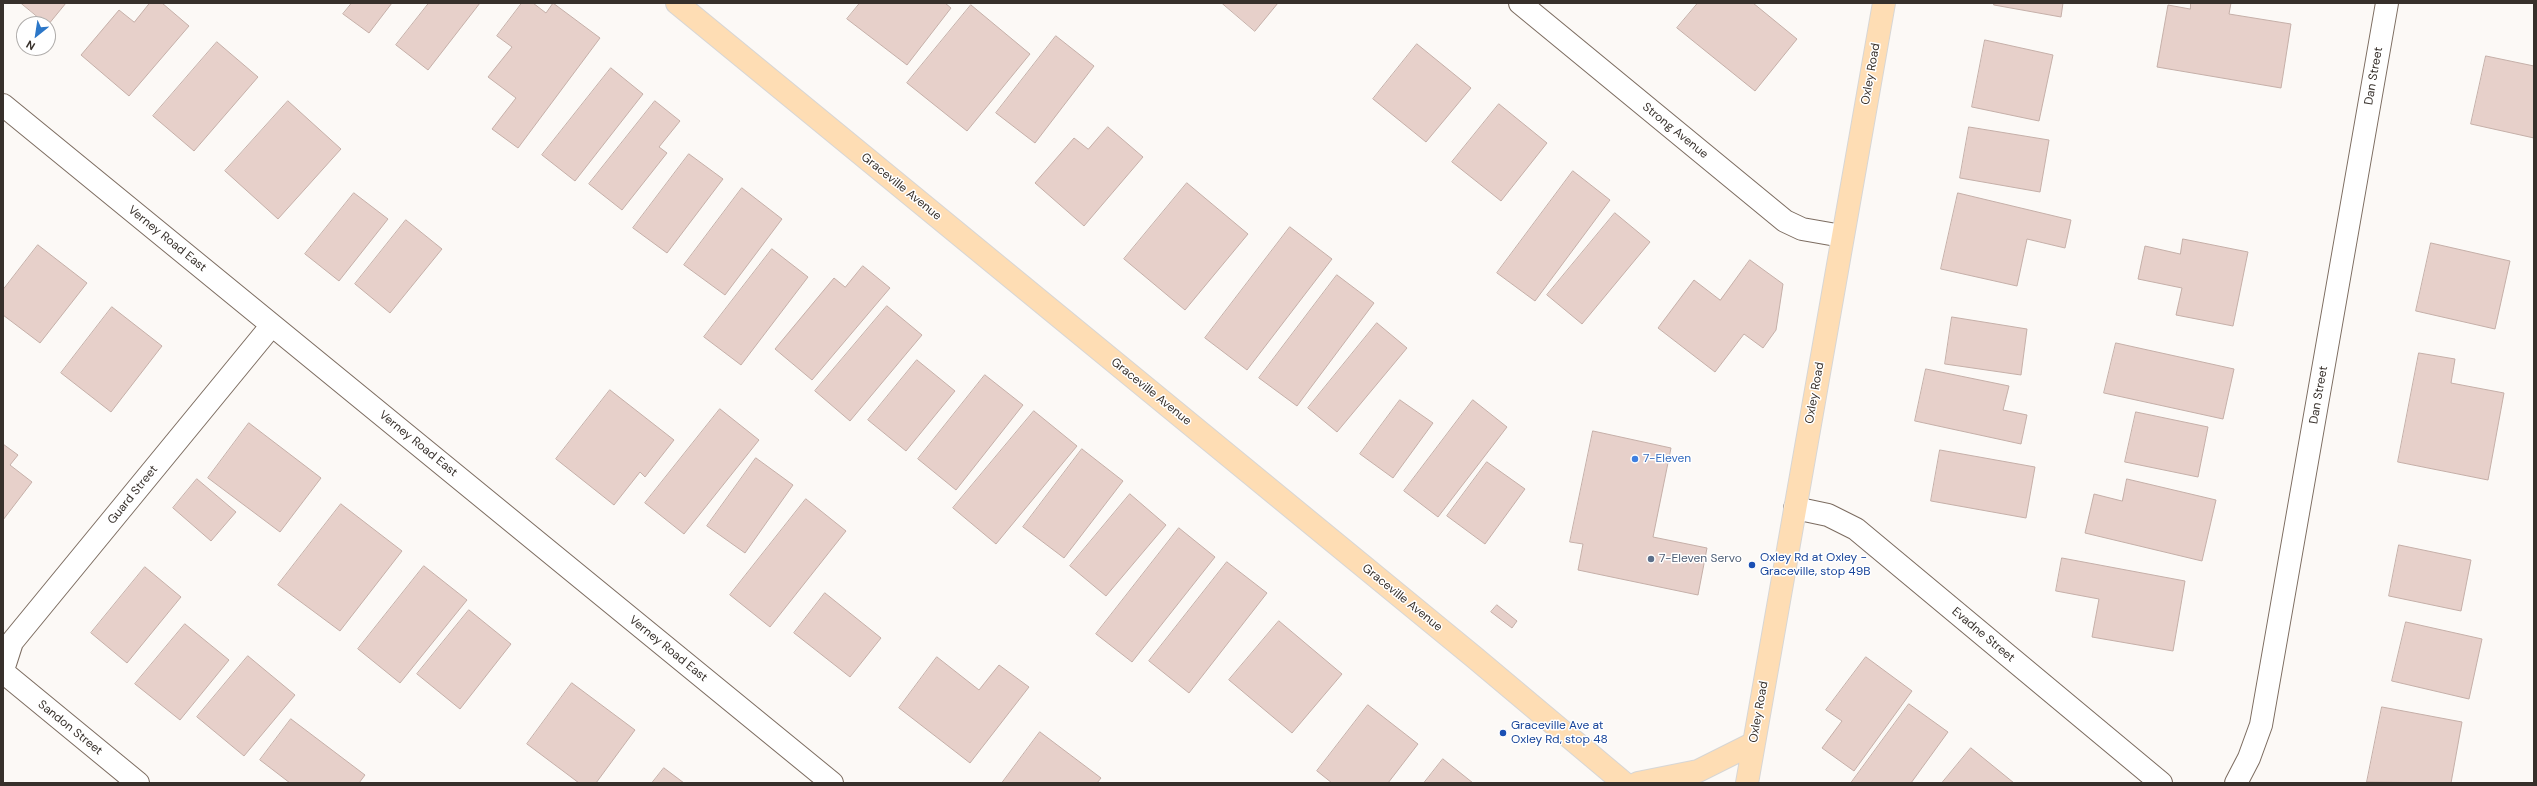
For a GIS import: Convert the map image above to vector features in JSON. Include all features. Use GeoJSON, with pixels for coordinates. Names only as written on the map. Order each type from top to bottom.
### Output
{"type":"FeatureCollection","features":[{"type":"Feature","properties":{"kind":"main road","name":"Graceville Avenue"},"geometry":{"type":"LineString","coordinates":[[677,3],[1468,652],[1624,783]]}},
{"type":"Feature","properties":{"kind":"main road","name":"Oxley Road"},"geometry":{"type":"LineString","coordinates":[[1747,783],[1884,3]]}},
{"type":"Feature","properties":{"kind":"main road"},"geometry":{"type":"LineString","coordinates":[[1638,783],[1698,771],[1754,743]]}},
{"type":"Feature","properties":{"kind":"street","name":"Strong Avenue"},"geometry":{"type":"LineString","coordinates":[[1520,3],[1785,221],[1802,229],[1842,236]]}},
{"type":"Feature","properties":{"kind":"street","name":"Dan Street"},"geometry":{"type":"LineString","coordinates":[[2236,783],[2249,758],[2261,725],[2387,3]]}},
{"type":"Feature","properties":{"kind":"street","name":"Verney Road East"},"geometry":{"type":"LineString","coordinates":[[3,104],[832,783]]}},
{"type":"Feature","properties":{"kind":"street","name":"Guard Street"},"geometry":{"type":"LineString","coordinates":[[3,671],[12,642],[272,325]]}},
{"type":"Feature","properties":{"kind":"street","name":"Evadne Street"},"geometry":{"type":"LineString","coordinates":[[1795,508],[1828,515],[1856,529],[2161,783]]}},
{"type":"Feature","properties":{"kind":"street","name":"Sandon Street"},"geometry":{"type":"LineString","coordinates":[[3,671],[138,783]]}},
{"type":"Feature","properties":{"kind":"building"},"geometry":{"type":"Polygon","coordinates":[[[21,3],[66,3],[55,16],[37,16],[21,3]]]}},
{"type":"Feature","properties":{"kind":"building"},"geometry":{"type":"Polygon","coordinates":[[[150,3],[162,3],[189,26],[129,96],[81,55],[119,10],[134,22],[150,3]]]}},
{"type":"Feature","properties":{"kind":"building"},"geometry":{"type":"Polygon","coordinates":[[[352,3],[392,3],[369,33],[343,14],[352,3]]]}},
{"type":"Feature","properties":{"kind":"building"},"geometry":{"type":"Polygon","coordinates":[[[429,3],[480,3],[428,70],[396,45],[429,3]]]}},
{"type":"Feature","properties":{"kind":"building"},"geometry":{"type":"Polygon","coordinates":[[[522,3],[533,3],[546,13],[553,3],[600,38],[518,148],[492,129],[516,98],[488,77],[512,47],[497,36],[522,3]]]}},
{"type":"Feature","properties":{"kind":"building"},"geometry":{"type":"Polygon","coordinates":[[[860,3],[945,3],[951,8],[907,65],[847,19],[860,3]]]}},
{"type":"Feature","properties":{"kind":"building"},"geometry":{"type":"Polygon","coordinates":[[[1222,3],[1278,3],[1255,31],[1222,3]]]}},
{"type":"Feature","properties":{"kind":"building"},"geometry":{"type":"Polygon","coordinates":[[[1698,3],[1753,3],[1797,39],[1755,91],[1677,28],[1698,3]]]}},
{"type":"Feature","properties":{"kind":"building"},"geometry":{"type":"Polygon","coordinates":[[[1994,3],[2063,3],[2061,17],[1994,5],[1994,3]]]}},
{"type":"Feature","properties":{"kind":"building"},"geometry":{"type":"Polygon","coordinates":[[[2191,3],[2231,3],[2229,14],[2291,24],[2281,88],[2157,67],[2168,5],[2190,9],[2191,3]]]}},
{"type":"Feature","properties":{"kind":"building"},"geometry":{"type":"Polygon","coordinates":[[[971,5],[1030,54],[967,131],[907,83],[971,5]]]}},
{"type":"Feature","properties":{"kind":"building"},"geometry":{"type":"Polygon","coordinates":[[[1056,36],[1094,66],[1035,143],[996,113],[1056,36]]]}},
{"type":"Feature","properties":{"kind":"building"},"geometry":{"type":"Polygon","coordinates":[[[1985,40],[2053,55],[2039,121],[1972,107],[1985,40]]]}},
{"type":"Feature","properties":{"kind":"building"},"geometry":{"type":"Polygon","coordinates":[[[217,42],[258,77],[194,151],[153,116],[217,42]]]}},
{"type":"Feature","properties":{"kind":"building"},"geometry":{"type":"Polygon","coordinates":[[[1417,44],[1471,88],[1426,142],[1373,99],[1417,44]]]}},
{"type":"Feature","properties":{"kind":"building"},"geometry":{"type":"Polygon","coordinates":[[[2486,56],[2534,66],[2534,138],[2471,124],[2486,56]]]}},
{"type":"Feature","properties":{"kind":"building"},"geometry":{"type":"Polygon","coordinates":[[[611,68],[643,94],[575,181],[542,155],[611,68]]]}},
{"type":"Feature","properties":{"kind":"building"},"geometry":{"type":"Polygon","coordinates":[[[288,101],[341,149],[278,219],[225,171],[288,101]]]}},
{"type":"Feature","properties":{"kind":"building"},"geometry":{"type":"Polygon","coordinates":[[[655,101],[680,121],[659,147],[667,153],[622,210],[589,184],[655,101]]]}},
{"type":"Feature","properties":{"kind":"building"},"geometry":{"type":"Polygon","coordinates":[[[1499,104],[1547,143],[1501,201],[1452,162],[1499,104]]]}},
{"type":"Feature","properties":{"kind":"building"},"geometry":{"type":"Polygon","coordinates":[[[1108,127],[1143,157],[1084,226],[1035,183],[1074,138],[1088,149],[1108,127]]]}},
{"type":"Feature","properties":{"kind":"building"},"geometry":{"type":"Polygon","coordinates":[[[1969,127],[2049,140],[2040,192],[1960,178],[1969,127]]]}},
{"type":"Feature","properties":{"kind":"building"},"geometry":{"type":"Polygon","coordinates":[[[689,154],[723,179],[667,253],[633,228],[689,154]]]}},
{"type":"Feature","properties":{"kind":"building"},"geometry":{"type":"Polygon","coordinates":[[[1573,171],[1610,200],[1535,301],[1497,273],[1573,171]]]}},
{"type":"Feature","properties":{"kind":"building"},"geometry":{"type":"Polygon","coordinates":[[[1187,183],[1248,234],[1185,310],[1124,259],[1187,183]]]}},
{"type":"Feature","properties":{"kind":"building"},"geometry":{"type":"Polygon","coordinates":[[[742,188],[782,219],[725,295],[684,265],[742,188]]]}},
{"type":"Feature","properties":{"kind":"building"},"geometry":{"type":"Polygon","coordinates":[[[354,193],[388,219],[339,281],[305,254],[354,193]]]}},
{"type":"Feature","properties":{"kind":"building"},"geometry":{"type":"Polygon","coordinates":[[[1958,193],[2071,220],[2065,248],[2027,239],[2017,286],[1941,269],[1958,193]]]}},
{"type":"Feature","properties":{"kind":"building"},"geometry":{"type":"Polygon","coordinates":[[[1615,213],[1650,242],[1582,324],[1547,295],[1615,213]]]}},
{"type":"Feature","properties":{"kind":"building"},"geometry":{"type":"Polygon","coordinates":[[[406,220],[442,249],[390,313],[355,284],[406,220]]]}},
{"type":"Feature","properties":{"kind":"building"},"geometry":{"type":"Polygon","coordinates":[[[1290,227],[1332,259],[1247,370],[1205,338],[1290,227]]]}},
{"type":"Feature","properties":{"kind":"building"},"geometry":{"type":"Polygon","coordinates":[[[2183,239],[2248,252],[2233,326],[2176,315],[2182,288],[2138,279],[2145,246],[2180,254],[2183,239]]]}},
{"type":"Feature","properties":{"kind":"building"},"geometry":{"type":"Polygon","coordinates":[[[2431,243],[2510,261],[2495,329],[2416,311],[2431,243]]]}},
{"type":"Feature","properties":{"kind":"building"},"geometry":{"type":"Polygon","coordinates":[[[38,245],[87,283],[40,343],[3,315],[3,290],[38,245]]]}},
{"type":"Feature","properties":{"kind":"building"},"geometry":{"type":"Polygon","coordinates":[[[772,249],[808,277],[741,365],[704,337],[772,249]]]}},
{"type":"Feature","properties":{"kind":"building"},"geometry":{"type":"Polygon","coordinates":[[[1750,260],[1783,284],[1776,330],[1763,348],[1744,334],[1715,372],[1658,328],[1694,280],[1720,300],[1750,260]]]}},
{"type":"Feature","properties":{"kind":"building"},"geometry":{"type":"Polygon","coordinates":[[[863,266],[890,288],[812,380],[775,349],[834,278],[845,287],[863,266]]]}},
{"type":"Feature","properties":{"kind":"building"},"geometry":{"type":"Polygon","coordinates":[[[1337,275],[1374,303],[1297,406],[1259,378],[1337,275]]]}},
{"type":"Feature","properties":{"kind":"building"},"geometry":{"type":"Polygon","coordinates":[[[887,306],[922,335],[850,421],[815,391],[887,306]]]}},
{"type":"Feature","properties":{"kind":"building"},"geometry":{"type":"Polygon","coordinates":[[[112,307],[162,346],[111,412],[61,373],[112,307]]]}},
{"type":"Feature","properties":{"kind":"building"},"geometry":{"type":"Polygon","coordinates":[[[1952,317],[2027,329],[2021,375],[1945,364],[1952,317]]]}},
{"type":"Feature","properties":{"kind":"building"},"geometry":{"type":"Polygon","coordinates":[[[1377,323],[1407,348],[1337,432],[1308,408],[1377,323]]]}},
{"type":"Feature","properties":{"kind":"building"},"geometry":{"type":"Polygon","coordinates":[[[2116,343],[2234,369],[2223,419],[2104,393],[2116,343]]]}},
{"type":"Feature","properties":{"kind":"building"},"geometry":{"type":"Polygon","coordinates":[[[2419,353],[2455,359],[2451,383],[2504,393],[2488,480],[2398,462],[2419,353]]]}},
{"type":"Feature","properties":{"kind":"building"},"geometry":{"type":"Polygon","coordinates":[[[917,360],[955,391],[906,451],[868,420],[917,360]]]}},
{"type":"Feature","properties":{"kind":"building"},"geometry":{"type":"Polygon","coordinates":[[[1926,369],[2009,386],[2003,410],[2027,415],[2021,444],[1915,421],[1926,369]]]}},
{"type":"Feature","properties":{"kind":"building"},"geometry":{"type":"Polygon","coordinates":[[[985,375],[1023,405],[956,490],[918,459],[985,375]]]}},
{"type":"Feature","properties":{"kind":"building"},"geometry":{"type":"Polygon","coordinates":[[[610,390],[674,440],[645,477],[640,472],[614,505],[556,459],[610,390]]]}},
{"type":"Feature","properties":{"kind":"building"},"geometry":{"type":"Polygon","coordinates":[[[1400,400],[1433,423],[1393,478],[1360,454],[1400,400]]]}},
{"type":"Feature","properties":{"kind":"building"},"geometry":{"type":"Polygon","coordinates":[[[1473,400],[1507,427],[1438,517],[1404,491],[1473,400]]]}},
{"type":"Feature","properties":{"kind":"building"},"geometry":{"type":"Polygon","coordinates":[[[720,409],[759,440],[684,534],[645,503],[720,409]]]}},
{"type":"Feature","properties":{"kind":"building"},"geometry":{"type":"Polygon","coordinates":[[[1034,411],[1077,446],[996,544],[953,508],[1034,411]]]}},
{"type":"Feature","properties":{"kind":"building"},"geometry":{"type":"Polygon","coordinates":[[[2136,412],[2208,427],[2198,477],[2125,462],[2136,412]]]}},
{"type":"Feature","properties":{"kind":"building"},"geometry":{"type":"Polygon","coordinates":[[[249,423],[321,478],[280,532],[208,478],[249,423]]]}},
{"type":"Feature","properties":{"kind":"building"},"geometry":{"type":"Polygon","coordinates":[[[1593,431],[1671,448],[1653,537],[1707,548],[1698,595],[1578,570],[1583,544],[1570,542],[1593,431]]]}},
{"type":"Feature","properties":{"kind":"building"},"geometry":{"type":"Polygon","coordinates":[[[3,444],[18,455],[10,465],[32,482],[3,520],[3,444]]]}},
{"type":"Feature","properties":{"kind":"building"},"geometry":{"type":"Polygon","coordinates":[[[1082,449],[1123,481],[1064,558],[1023,527],[1082,449]]]}},
{"type":"Feature","properties":{"kind":"building"},"geometry":{"type":"Polygon","coordinates":[[[1940,450],[2035,467],[2026,518],[1931,501],[1940,450]]]}},
{"type":"Feature","properties":{"kind":"building"},"geometry":{"type":"Polygon","coordinates":[[[756,458],[793,485],[745,553],[707,526],[756,458]]]}},
{"type":"Feature","properties":{"kind":"building"},"geometry":{"type":"Polygon","coordinates":[[[1487,462],[1525,489],[1485,544],[1447,516],[1487,462]]]}},
{"type":"Feature","properties":{"kind":"building"},"geometry":{"type":"Polygon","coordinates":[[[197,479],[236,512],[211,541],[173,508],[197,479]]]}},
{"type":"Feature","properties":{"kind":"building"},"geometry":{"type":"Polygon","coordinates":[[[2127,479],[2216,500],[2202,561],[2085,533],[2094,494],[2122,501],[2127,479]]]}},
{"type":"Feature","properties":{"kind":"building"},"geometry":{"type":"Polygon","coordinates":[[[1130,494],[1166,525],[1106,596],[1070,566],[1130,494]]]}},
{"type":"Feature","properties":{"kind":"building"},"geometry":{"type":"Polygon","coordinates":[[[806,499],[846,531],[770,627],[730,595],[806,499]]]}},
{"type":"Feature","properties":{"kind":"building"},"geometry":{"type":"Polygon","coordinates":[[[341,504],[402,551],[340,631],[278,585],[341,504]]]}},
{"type":"Feature","properties":{"kind":"building"},"geometry":{"type":"Polygon","coordinates":[[[1179,528],[1215,557],[1132,662],[1096,634],[1179,528]]]}},
{"type":"Feature","properties":{"kind":"building"},"geometry":{"type":"Polygon","coordinates":[[[2399,545],[2471,560],[2461,611],[2389,596],[2399,545]]]}},
{"type":"Feature","properties":{"kind":"building"},"geometry":{"type":"Polygon","coordinates":[[[2062,558],[2185,581],[2173,651],[2092,637],[2099,599],[2056,591],[2062,558]]]}},
{"type":"Feature","properties":{"kind":"building"},"geometry":{"type":"Polygon","coordinates":[[[1227,562],[1267,593],[1189,693],[1149,661],[1227,562]]]}},
{"type":"Feature","properties":{"kind":"building"},"geometry":{"type":"Polygon","coordinates":[[[424,566],[467,600],[400,683],[358,649],[424,566]]]}},
{"type":"Feature","properties":{"kind":"building"},"geometry":{"type":"Polygon","coordinates":[[[145,567],[181,597],[127,663],[91,633],[145,567]]]}},
{"type":"Feature","properties":{"kind":"building"},"geometry":{"type":"Polygon","coordinates":[[[825,593],[881,638],[850,677],[794,633],[825,593]]]}},
{"type":"Feature","properties":{"kind":"building"},"geometry":{"type":"Polygon","coordinates":[[[1497,605],[1517,621],[1512,628],[1491,612],[1497,605]]]}},
{"type":"Feature","properties":{"kind":"building"},"geometry":{"type":"Polygon","coordinates":[[[469,610],[511,644],[460,709],[417,674],[469,610]]]}},
{"type":"Feature","properties":{"kind":"building"},"geometry":{"type":"Polygon","coordinates":[[[1279,621],[1342,674],[1292,733],[1229,680],[1279,621]]]}},
{"type":"Feature","properties":{"kind":"building"},"geometry":{"type":"Polygon","coordinates":[[[2406,622],[2482,639],[2469,699],[2392,681],[2406,622]]]}},
{"type":"Feature","properties":{"kind":"building"},"geometry":{"type":"Polygon","coordinates":[[[185,624],[229,660],[180,720],[135,684],[185,624]]]}},
{"type":"Feature","properties":{"kind":"building"},"geometry":{"type":"Polygon","coordinates":[[[248,656],[295,695],[244,756],[197,717],[248,656]]]}},
{"type":"Feature","properties":{"kind":"building"},"geometry":{"type":"Polygon","coordinates":[[[937,657],[979,690],[999,665],[1029,687],[970,763],[899,708],[937,657]]]}},
{"type":"Feature","properties":{"kind":"building"},"geometry":{"type":"Polygon","coordinates":[[[1866,657],[1912,691],[1854,771],[1822,748],[1842,721],[1826,710],[1866,657]]]}},
{"type":"Feature","properties":{"kind":"building"},"geometry":{"type":"Polygon","coordinates":[[[572,683],[635,730],[596,783],[579,783],[527,744],[572,683]]]}},
{"type":"Feature","properties":{"kind":"building"},"geometry":{"type":"Polygon","coordinates":[[[1909,704],[1948,732],[1911,783],[1851,783],[1909,704]]]}},
{"type":"Feature","properties":{"kind":"building"},"geometry":{"type":"Polygon","coordinates":[[[1368,705],[1418,744],[1388,783],[1332,783],[1317,771],[1368,705]]]}},
{"type":"Feature","properties":{"kind":"building"},"geometry":{"type":"Polygon","coordinates":[[[2382,707],[2462,722],[2451,783],[2367,782],[2382,707]]]}},
{"type":"Feature","properties":{"kind":"building"},"geometry":{"type":"Polygon","coordinates":[[[291,719],[365,775],[359,783],[290,783],[260,760],[291,719]]]}},
{"type":"Feature","properties":{"kind":"building"},"geometry":{"type":"Polygon","coordinates":[[[1040,732],[1101,778],[1097,783],[1002,783],[1040,732]]]}},
{"type":"Feature","properties":{"kind":"building"},"geometry":{"type":"Polygon","coordinates":[[[1971,748],[2014,783],[1942,783],[1971,748]]]}},
{"type":"Feature","properties":{"kind":"building"},"geometry":{"type":"Polygon","coordinates":[[[1443,759],[1473,783],[1424,783],[1443,759]]]}},
{"type":"Feature","properties":{"kind":"building"},"geometry":{"type":"Polygon","coordinates":[[[664,768],[684,783],[652,783],[664,768]]]}},
{"type":"Feature","properties":{"kind":"place","name":"7-Eleven"},"geometry":{"type":"Point","coordinates":[1635,459]}},
{"type":"Feature","properties":{"kind":"place","name":"7-Eleven Servo"},"geometry":{"type":"Point","coordinates":[1651,559]}},
{"type":"Feature","properties":{"kind":"place","name":"Oxley Rd at Oxley - Graceville, stop 49B"},"geometry":{"type":"Point","coordinates":[1752,565]}},
{"type":"Feature","properties":{"kind":"place","name":"Graceville Ave at Oxley Rd, stop 48"},"geometry":{"type":"Point","coordinates":[1503,733]}}]}
